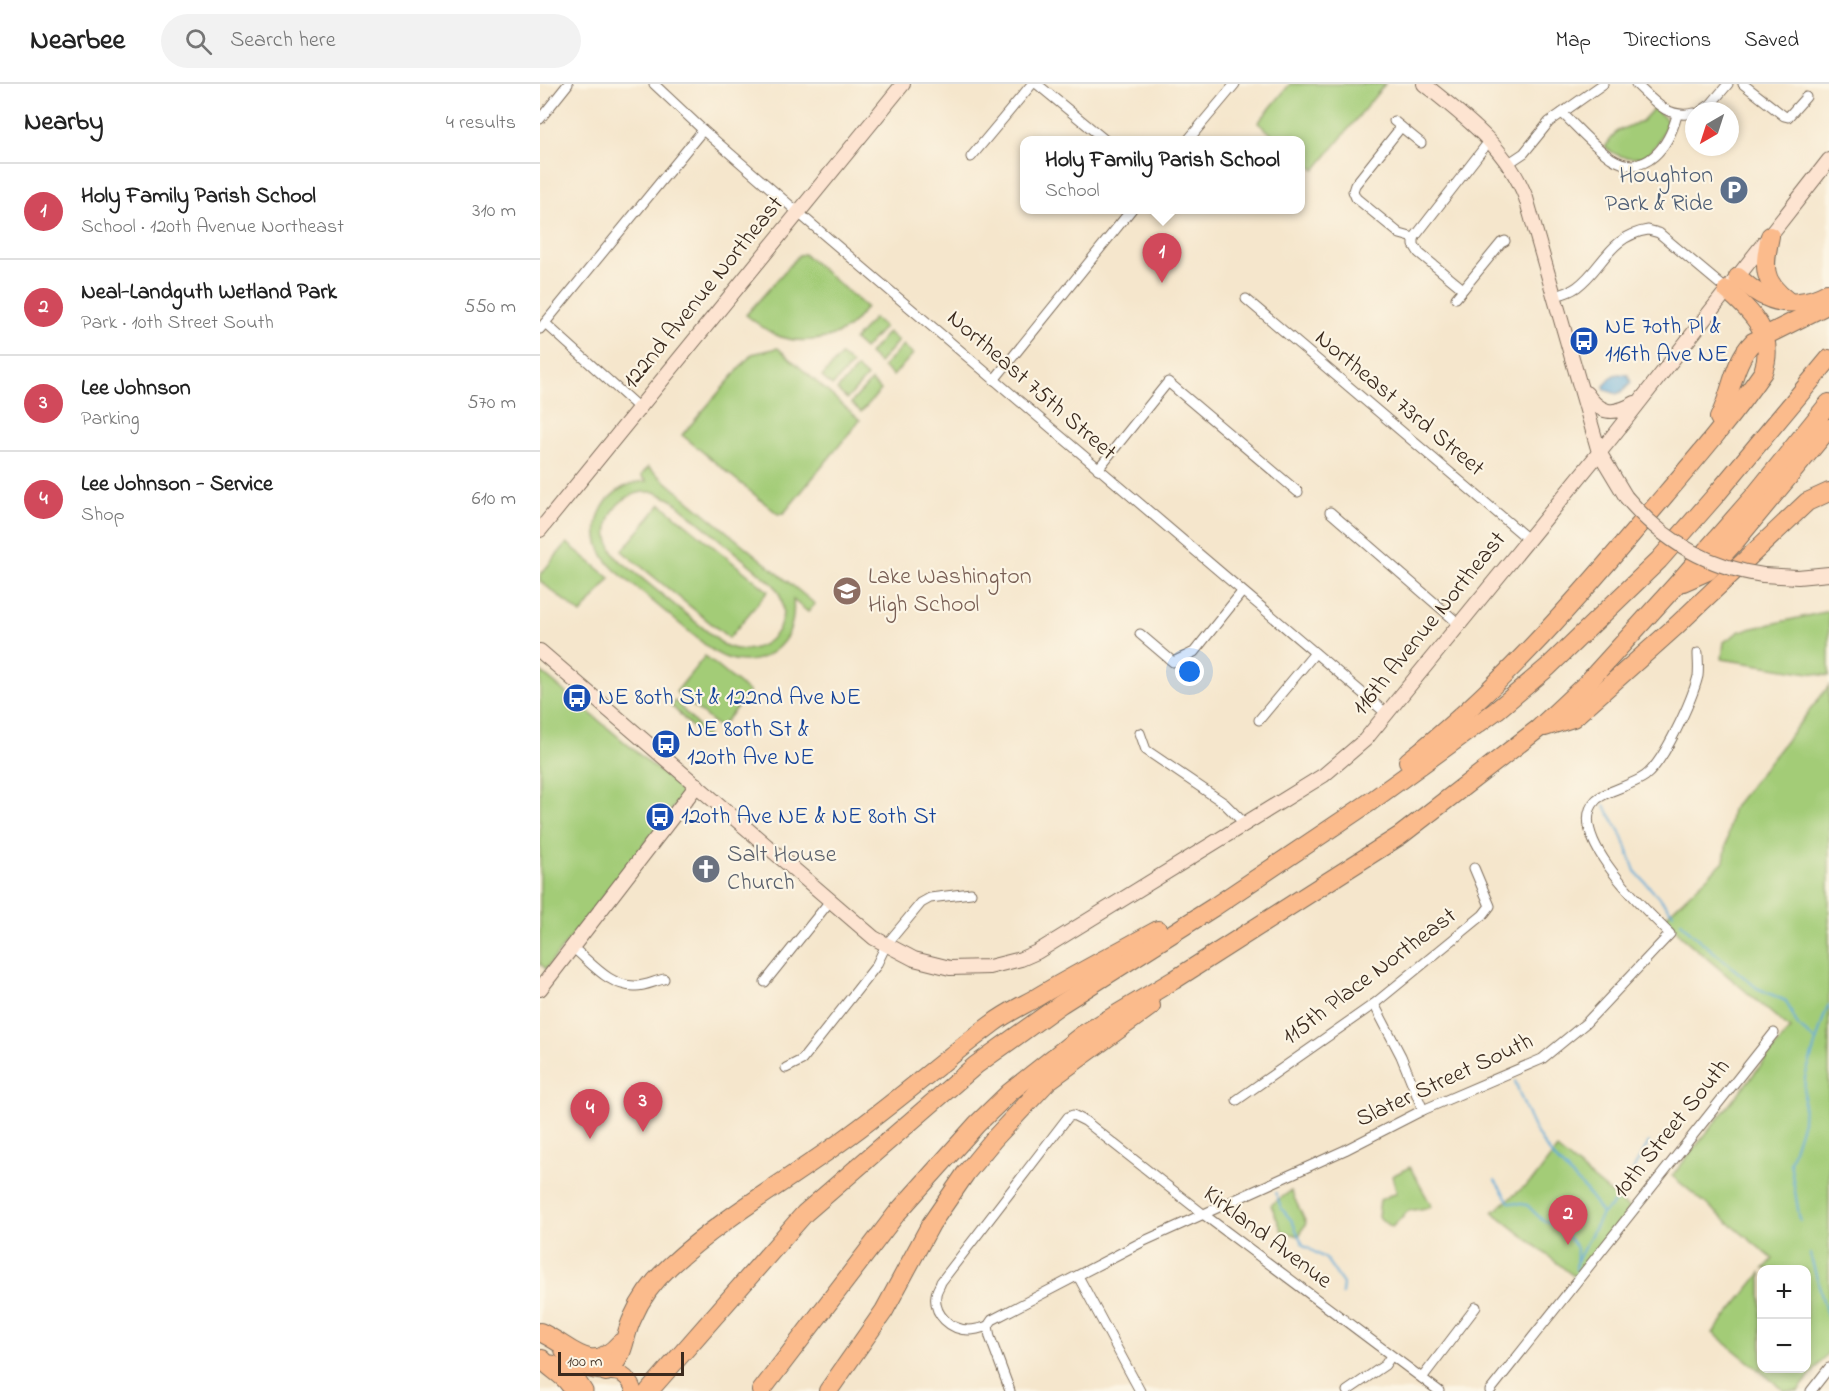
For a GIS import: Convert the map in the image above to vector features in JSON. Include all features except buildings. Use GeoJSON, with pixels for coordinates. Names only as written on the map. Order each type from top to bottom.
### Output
{"type":"FeatureCollection","features":[{"type":"Feature","properties":{"kind":"highway"},"geometry":{"type":"LineString","coordinates":[[1770,236],[1764,267],[1766,275],[1771,285],[1788,301]]}},
{"type":"Feature","properties":{"kind":"highway"},"geometry":{"type":"LineString","coordinates":[[1732,283],[1766,297],[1788,301],[1810,301],[1829,293]]}},
{"type":"Feature","properties":{"kind":"highway"},"geometry":{"type":"LineString","coordinates":[[1370,802],[1381,783],[1494,686],[1575,601],[1696,457],[1763,372],[1768,349],[1765,336],[1732,283]]}},
{"type":"Feature","properties":{"kind":"highway"},"geometry":{"type":"LineString","coordinates":[[1696,457],[1725,407],[1741,357],[1753,342],[1829,304]]}},
{"type":"Feature","properties":{"kind":"highway"},"geometry":{"type":"LineString","coordinates":[[649,1391],[805,1213],[976,1065],[1061,1004],[1214,907],[1370,802],[1497,711],[1594,625],[1659,560],[1829,359]]}},
{"type":"Feature","properties":{"kind":"highway"},"geometry":{"type":"LineString","coordinates":[[761,1391],[897,1213],[977,1124],[1010,1092],[1082,1035],[1174,980],[1401,835],[1538,729],[1588,682],[1676,585],[1754,496],[1829,403]]}},
{"type":"Feature","properties":{"kind":"highway"},"geometry":{"type":"LineString","coordinates":[[1676,585],[1708,571],[1829,428]]}},
{"type":"Feature","properties":{"kind":"highway"},"geometry":{"type":"LineString","coordinates":[[1538,729],[1573,718],[1676,626],[1807,502],[1829,492]]}},
{"type":"Feature","properties":{"kind":"highway"},"geometry":{"type":"LineString","coordinates":[[606,1372],[621,1355],[638,1306],[651,1287],[696,1243],[734,1213],[844,1140],[994,1023],[1093,964],[1195,910],[1214,907]]}},
{"type":"Feature","properties":{"kind":"highway"},"geometry":{"type":"LineString","coordinates":[[828,1391],[884,1311],[936,1216],[966,1173],[994,1139],[1048,1081],[1154,1004],[1174,980]]}},
{"type":"Feature","properties":{"kind":"highway"},"geometry":{"type":"LineString","coordinates":[[540,1333],[591,1359],[606,1357],[626,1337]]}},
{"type":"Feature","properties":{"kind":"highway"},"geometry":{"type":"LineString","coordinates":[[541,1358],[551,1369],[565,1378],[573,1391]]}},
{"type":"Feature","properties":{"kind":"main road"},"geometry":{"type":"LineString","coordinates":[[540,1333],[584,1367],[618,1372],[623,1375],[634,1391]]}},
{"type":"Feature","properties":{"kind":"main road"},"geometry":{"type":"LineString","coordinates":[[541,1358],[570,1372],[585,1391]]}},
{"type":"Feature","properties":{"kind":"main road"},"geometry":{"type":"LineString","coordinates":[[590,1391],[594,1383],[606,1372]]}},
{"type":"Feature","properties":{"kind":"street"},"geometry":{"type":"LineString","coordinates":[[540,119],[568,84]]}},
{"type":"Feature","properties":{"kind":"street","name":"Northeast 75th Street"},"geometry":{"type":"LineString","coordinates":[[654,84],[798,213],[1387,714]]}},
{"type":"Feature","properties":{"kind":"street","name":"122nd Avenue Northeast"},"geometry":{"type":"LineString","coordinates":[[540,530],[903,84]]}},
{"type":"Feature","properties":{"kind":"street"},"geometry":{"type":"LineString","coordinates":[[971,157],[1032,84]]}},
{"type":"Feature","properties":{"kind":"street"},"geometry":{"type":"LineString","coordinates":[[1037,84],[1099,136]]}},
{"type":"Feature","properties":{"kind":"street"},"geometry":{"type":"LineString","coordinates":[[1192,136],[1235,84]]}},
{"type":"Feature","properties":{"kind":"street"},"geometry":{"type":"LineString","coordinates":[[1424,84],[1490,140],[1509,163],[1527,198],[1599,452],[1626,497],[1659,531],[1686,549],[1716,564],[1762,575],[1798,578],[1829,574]]}},
{"type":"Feature","properties":{"kind":"street"},"geometry":{"type":"LineString","coordinates":[[1509,163],[1524,153],[1549,122],[1603,84]]}},
{"type":"Feature","properties":{"kind":"street"},"geometry":{"type":"LineString","coordinates":[[1636,84],[1655,103],[1677,115],[1685,114]]}},
{"type":"Feature","properties":{"kind":"street"},"geometry":{"type":"LineString","coordinates":[[1713,102],[1728,84]]}},
{"type":"Feature","properties":{"kind":"street"},"geometry":{"type":"LineString","coordinates":[[1743,84],[1788,117],[1806,97]]}},
{"type":"Feature","properties":{"kind":"street"},"geometry":{"type":"LineString","coordinates":[[1562,113],[1610,157],[1629,165],[1642,164],[1661,150],[1671,135],[1677,115]]}},
{"type":"Feature","properties":{"kind":"street"},"geometry":{"type":"LineString","coordinates":[[1414,238],[1400,234],[1356,198],[1353,191],[1398,124],[1421,143]]}},
{"type":"Feature","properties":{"kind":"street"},"geometry":{"type":"LineString","coordinates":[[639,408],[542,326],[703,130]]}},
{"type":"Feature","properties":{"kind":"street"},"geometry":{"type":"LineString","coordinates":[[1463,289],[1419,253],[1414,245],[1414,238],[1490,140]]}},
{"type":"Feature","properties":{"kind":"street","name":"116th Avenue Northeast"},"geometry":{"type":"LineString","coordinates":[[540,651],[830,901],[886,945],[914,959],[950,968],[989,967],[1029,956],[1246,825],[1333,768],[1365,740],[1599,452],[1829,160]]}},
{"type":"Feature","properties":{"kind":"street"},"geometry":{"type":"LineString","coordinates":[[994,380],[1129,214]]}},
{"type":"Feature","properties":{"kind":"street"},"geometry":{"type":"LineString","coordinates":[[1555,296],[1571,291],[1582,283],[1613,246],[1648,230],[1659,233],[1732,283]]}},
{"type":"Feature","properties":{"kind":"street"},"geometry":{"type":"LineString","coordinates":[[1456,298],[1505,241]]}},
{"type":"Feature","properties":{"kind":"street","name":"Northeast 73rd Street"},"geometry":{"type":"LineString","coordinates":[[1246,300],[1528,539]]}},
{"type":"Feature","properties":{"kind":"street"},"geometry":{"type":"LineString","coordinates":[[1098,470],[1168,382],[1298,492]]}},
{"type":"Feature","properties":{"kind":"street"},"geometry":{"type":"LineString","coordinates":[[1582,388],[1598,408],[1616,412],[1641,398]]}},
{"type":"Feature","properties":{"kind":"street"},"geometry":{"type":"LineString","coordinates":[[1330,512],[1459,624]]}},
{"type":"Feature","properties":{"kind":"street"},"geometry":{"type":"LineString","coordinates":[[1140,634],[1173,662],[1194,652],[1242,592]]}},
{"type":"Feature","properties":{"kind":"street"},"geometry":{"type":"LineString","coordinates":[[1259,720],[1315,653]]}},
{"type":"Feature","properties":{"kind":"street","name":"Slater Street South"},"geometry":{"type":"LineString","coordinates":[[988,1326],[992,1320],[1142,1242],[1346,1150],[1423,1110],[1500,1078],[1550,1053],[1586,1023],[1670,934],[1610,869],[1595,843],[1587,819],[1591,806],[1598,798],[1633,784],[1647,775],[1656,765],[1674,732],[1698,675],[1698,653]]}},
{"type":"Feature","properties":{"kind":"street"},"geometry":{"type":"LineString","coordinates":[[1140,733],[1146,750],[1224,803],[1246,825]]}},
{"type":"Feature","properties":{"kind":"street"},"geometry":{"type":"LineString","coordinates":[[540,989],[697,785]]}},
{"type":"Feature","properties":{"kind":"street","name":"115th Place Northeast"},"geometry":{"type":"LineString","coordinates":[[1237,1100],[1374,1004],[1483,915],[1490,906],[1474,868]]}},
{"type":"Feature","properties":{"kind":"street"},"geometry":{"type":"LineString","coordinates":[[786,1068],[802,1060],[876,966],[886,945],[921,903],[930,898],[971,893]]}},
{"type":"Feature","properties":{"kind":"street"},"geometry":{"type":"LineString","coordinates":[[765,982],[830,901]]}},
{"type":"Feature","properties":{"kind":"street"},"geometry":{"type":"LineString","coordinates":[[572,947],[609,979],[622,985],[638,986],[664,979]]}},
{"type":"Feature","properties":{"kind":"street"},"geometry":{"type":"LineString","coordinates":[[1374,1004],[1401,1056],[1423,1110]]}},
{"type":"Feature","properties":{"kind":"street","name":"10th Street South"},"geometry":{"type":"LineString","coordinates":[[1490,1391],[1774,1033]]}},
{"type":"Feature","properties":{"kind":"street","name":"Kirkland Avenue"},"geometry":{"type":"LineString","coordinates":[[988,1326],[971,1330],[960,1329],[950,1325],[942,1318],[936,1307],[936,1295],[941,1282],[1068,1117],[1073,1115],[1085,1121],[1203,1214],[1439,1391]]}},
{"type":"Feature","properties":{"kind":"street"},"geometry":{"type":"LineString","coordinates":[[1078,1276],[1140,1391]]}},
{"type":"Feature","properties":{"kind":"street"},"geometry":{"type":"LineString","coordinates":[[1422,1378],[1476,1307]]}},
{"type":"Feature","properties":{"kind":"street"},"geometry":{"type":"LineString","coordinates":[[988,1326],[1010,1391]]}},
{"type":"Feature","properties":{"kind":"street"},"geometry":{"type":"LineString","coordinates":[[1347,1391],[1384,1365],[1391,1356]]}},
{"type":"Feature","properties":{"kind":"street"},"geometry":{"type":"LineString","coordinates":[[1811,1391],[1829,1368]]}},
{"type":"Feature","properties":{"kind":"green space"},"geometry":{"type":"Polygon","coordinates":[[[1290,84],[1385,84],[1315,170],[1305,162],[1305,136],[1274,136],[1258,123],[1290,84]]]}},
{"type":"Feature","properties":{"kind":"green space"},"geometry":{"type":"Polygon","coordinates":[[[1654,108],[1668,121],[1658,143],[1646,156],[1624,157],[1614,154],[1605,147],[1617,131],[1642,121],[1654,108]]]}},
{"type":"Feature","properties":{"kind":"green space"},"geometry":{"type":"Polygon","coordinates":[[[804,254],[866,307],[850,326],[827,338],[799,340],[782,337],[767,330],[746,315],[799,255],[804,254]]]}},
{"type":"Feature","properties":{"kind":"green space"},"geometry":{"type":"Polygon","coordinates":[[[874,318],[884,327],[864,349],[854,340],[874,318]]]}},
{"type":"Feature","properties":{"kind":"green space"},"geometry":{"type":"Polygon","coordinates":[[[888,332],[898,341],[879,363],[869,354],[888,332]]]}},
{"type":"Feature","properties":{"kind":"green space"},"geometry":{"type":"Polygon","coordinates":[[[903,345],[913,354],[893,376],[883,367],[903,345]]]}},
{"type":"Feature","properties":{"kind":"green space"},"geometry":{"type":"Polygon","coordinates":[[[778,348],[860,420],[784,513],[778,514],[682,435],[752,354],[778,348]]]}},
{"type":"Feature","properties":{"kind":"green space"},"geometry":{"type":"Polygon","coordinates":[[[841,355],[852,364],[832,386],[822,377],[841,355]]]}},
{"type":"Feature","properties":{"kind":"green space"},"geometry":{"type":"Polygon","coordinates":[[[857,368],[867,377],[847,399],[837,390],[857,368]]]}},
{"type":"Feature","properties":{"kind":"green space"},"geometry":{"type":"Polygon","coordinates":[[[871,381],[881,390],[861,412],[851,403],[871,381]]]}},
{"type":"Feature","properties":{"kind":"green space"},"geometry":{"type":"Polygon","coordinates":[[[648,467],[815,604],[808,612],[793,600],[791,627],[785,639],[775,650],[764,657],[752,660],[740,661],[721,656],[615,570],[604,557],[598,543],[597,528],[600,514],[606,502],[617,492],[630,484],[647,481],[641,476],[648,467]],[[655,492],[632,495],[615,508],[610,517],[608,537],[617,558],[724,645],[739,649],[753,649],[765,644],[774,636],[783,612],[781,599],[774,585],[672,500],[655,492]]]}},
{"type":"Feature","properties":{"kind":"green space"},"geometry":{"type":"Polygon","coordinates":[[[661,504],[768,591],[729,638],[622,551],[661,504]]]}},
{"type":"Feature","properties":{"kind":"green space"},"geometry":{"type":"Polygon","coordinates":[[[567,543],[610,578],[581,614],[540,581],[540,575],[567,543]]]}},
{"type":"Feature","properties":{"kind":"green space"},"geometry":{"type":"Polygon","coordinates":[[[1829,611],[1829,676],[1722,659],[1724,642],[1740,631],[1829,611]]]}},
{"type":"Feature","properties":{"kind":"green space"},"geometry":{"type":"Polygon","coordinates":[[[705,656],[749,692],[720,728],[676,692],[705,656]]]}},
{"type":"Feature","properties":{"kind":"green space"},"geometry":{"type":"Polygon","coordinates":[[[540,671],[678,787],[682,796],[546,969],[540,964],[540,671]]]}},
{"type":"Feature","properties":{"kind":"green space"},"geometry":{"type":"Polygon","coordinates":[[[1829,686],[1829,1352],[1798,1391],[1785,1391],[1763,1373],[1811,1373],[1811,1265],[1768,1265],[1773,1259],[1672,1176],[1790,1029],[1681,936],[1666,916],[1724,861],[1732,809],[1829,686]]]}},
{"type":"Feature","properties":{"kind":"green space"},"geometry":{"type":"Polygon","coordinates":[[[675,701],[707,736],[704,740],[671,705],[675,701]]]}},
{"type":"Feature","properties":{"kind":"green space"},"geometry":{"type":"Polygon","coordinates":[[[1557,1149],[1630,1209],[1576,1278],[1493,1212],[1535,1178],[1557,1149]]]}},
{"type":"Feature","properties":{"kind":"green space"},"geometry":{"type":"Polygon","coordinates":[[[1410,1167],[1432,1207],[1408,1211],[1392,1227],[1378,1217],[1380,1200],[1397,1192],[1392,1176],[1410,1167]]]}},
{"type":"Feature","properties":{"kind":"green space"},"geometry":{"type":"Polygon","coordinates":[[[1291,1191],[1306,1223],[1299,1236],[1282,1231],[1271,1205],[1291,1191]]]}},
{"type":"Feature","properties":{"kind":"green space"},"geometry":{"type":"Polygon","coordinates":[[[1757,1278],[1757,1368],[1713,1333],[1757,1278]]]}},
{"type":"Feature","properties":{"kind":"water"},"geometry":{"type":"Polygon","coordinates":[[[1614,375],[1628,375],[1631,383],[1617,394],[1605,390],[1604,386],[1614,375]]]}},
{"type":"Feature","properties":{"kind":"waterway"},"geometry":{"type":"LineString","coordinates":[[1604,805],[1623,837],[1635,871],[1673,913]]}},
{"type":"Feature","properties":{"kind":"waterway"},"geometry":{"type":"LineString","coordinates":[[1681,922],[1757,988],[1786,1001],[1798,1026],[1816,1041]]}},
{"type":"Feature","properties":{"kind":"waterway"},"geometry":{"type":"LineString","coordinates":[[1800,1221],[1790,1162],[1803,1121],[1805,1077],[1829,1005]]}},
{"type":"Feature","properties":{"kind":"waterway"},"geometry":{"type":"LineString","coordinates":[[1515,1081],[1544,1145],[1584,1189],[1602,1214],[1577,1261]]}},
{"type":"Feature","properties":{"kind":"waterway"},"geometry":{"type":"LineString","coordinates":[[1629,1191],[1634,1168],[1649,1142]]}},
{"type":"Feature","properties":{"kind":"waterway"},"geometry":{"type":"LineString","coordinates":[[1495,1180],[1509,1202],[1527,1205],[1541,1219],[1563,1230],[1577,1248],[1576,1270]]}},
{"type":"Feature","properties":{"kind":"waterway"},"geometry":{"type":"LineString","coordinates":[[1276,1193],[1281,1208],[1292,1221],[1303,1245],[1326,1259],[1343,1284],[1342,1294]]}},
{"type":"Feature","properties":{"kind":"waterway"},"geometry":{"type":"LineString","coordinates":[[1603,1213],[1621,1197]]}},
{"type":"Feature","properties":{"kind":"waterway"},"geometry":{"type":"LineString","coordinates":[[1810,1254],[1829,1322]]}},
{"type":"Feature","properties":{"kind":"place","name":"Houghton Park & Ride"},"geometry":{"type":"Point","coordinates":[1734,190]}},
{"type":"Feature","properties":{"kind":"place","name":"Holy Family Parish School"},"geometry":{"type":"Point","coordinates":[1162,283]}},
{"type":"Feature","properties":{"kind":"place","name":"NE 70th Pl & 116th Ave NE"},"geometry":{"type":"Point","coordinates":[1584,341]}},
{"type":"Feature","properties":{"kind":"place","name":"Lake Washington High School"},"geometry":{"type":"Point","coordinates":[847,591]}},
{"type":"Feature","properties":{"kind":"place","name":"NE 80th St & 122nd Ave NE"},"geometry":{"type":"Point","coordinates":[577,698]}},
{"type":"Feature","properties":{"kind":"place","name":"NE 80th St & 120th Ave NE"},"geometry":{"type":"Point","coordinates":[666,744]}},
{"type":"Feature","properties":{"kind":"place","name":"120th Ave NE & NE 80th St"},"geometry":{"type":"Point","coordinates":[660,817]}},
{"type":"Feature","properties":{"kind":"place","name":"Salt House Church"},"geometry":{"type":"Point","coordinates":[706,869]}},
{"type":"Feature","properties":{"kind":"place","name":"Lee Johnson"},"geometry":{"type":"Point","coordinates":[643,1132]}},
{"type":"Feature","properties":{"kind":"place","name":"Lee Johnson - Service"},"geometry":{"type":"Point","coordinates":[590,1139]}},
{"type":"Feature","properties":{"kind":"place","name":"Neal-Landguth Wetland Park"},"geometry":{"type":"Point","coordinates":[1568,1245]}}]}
